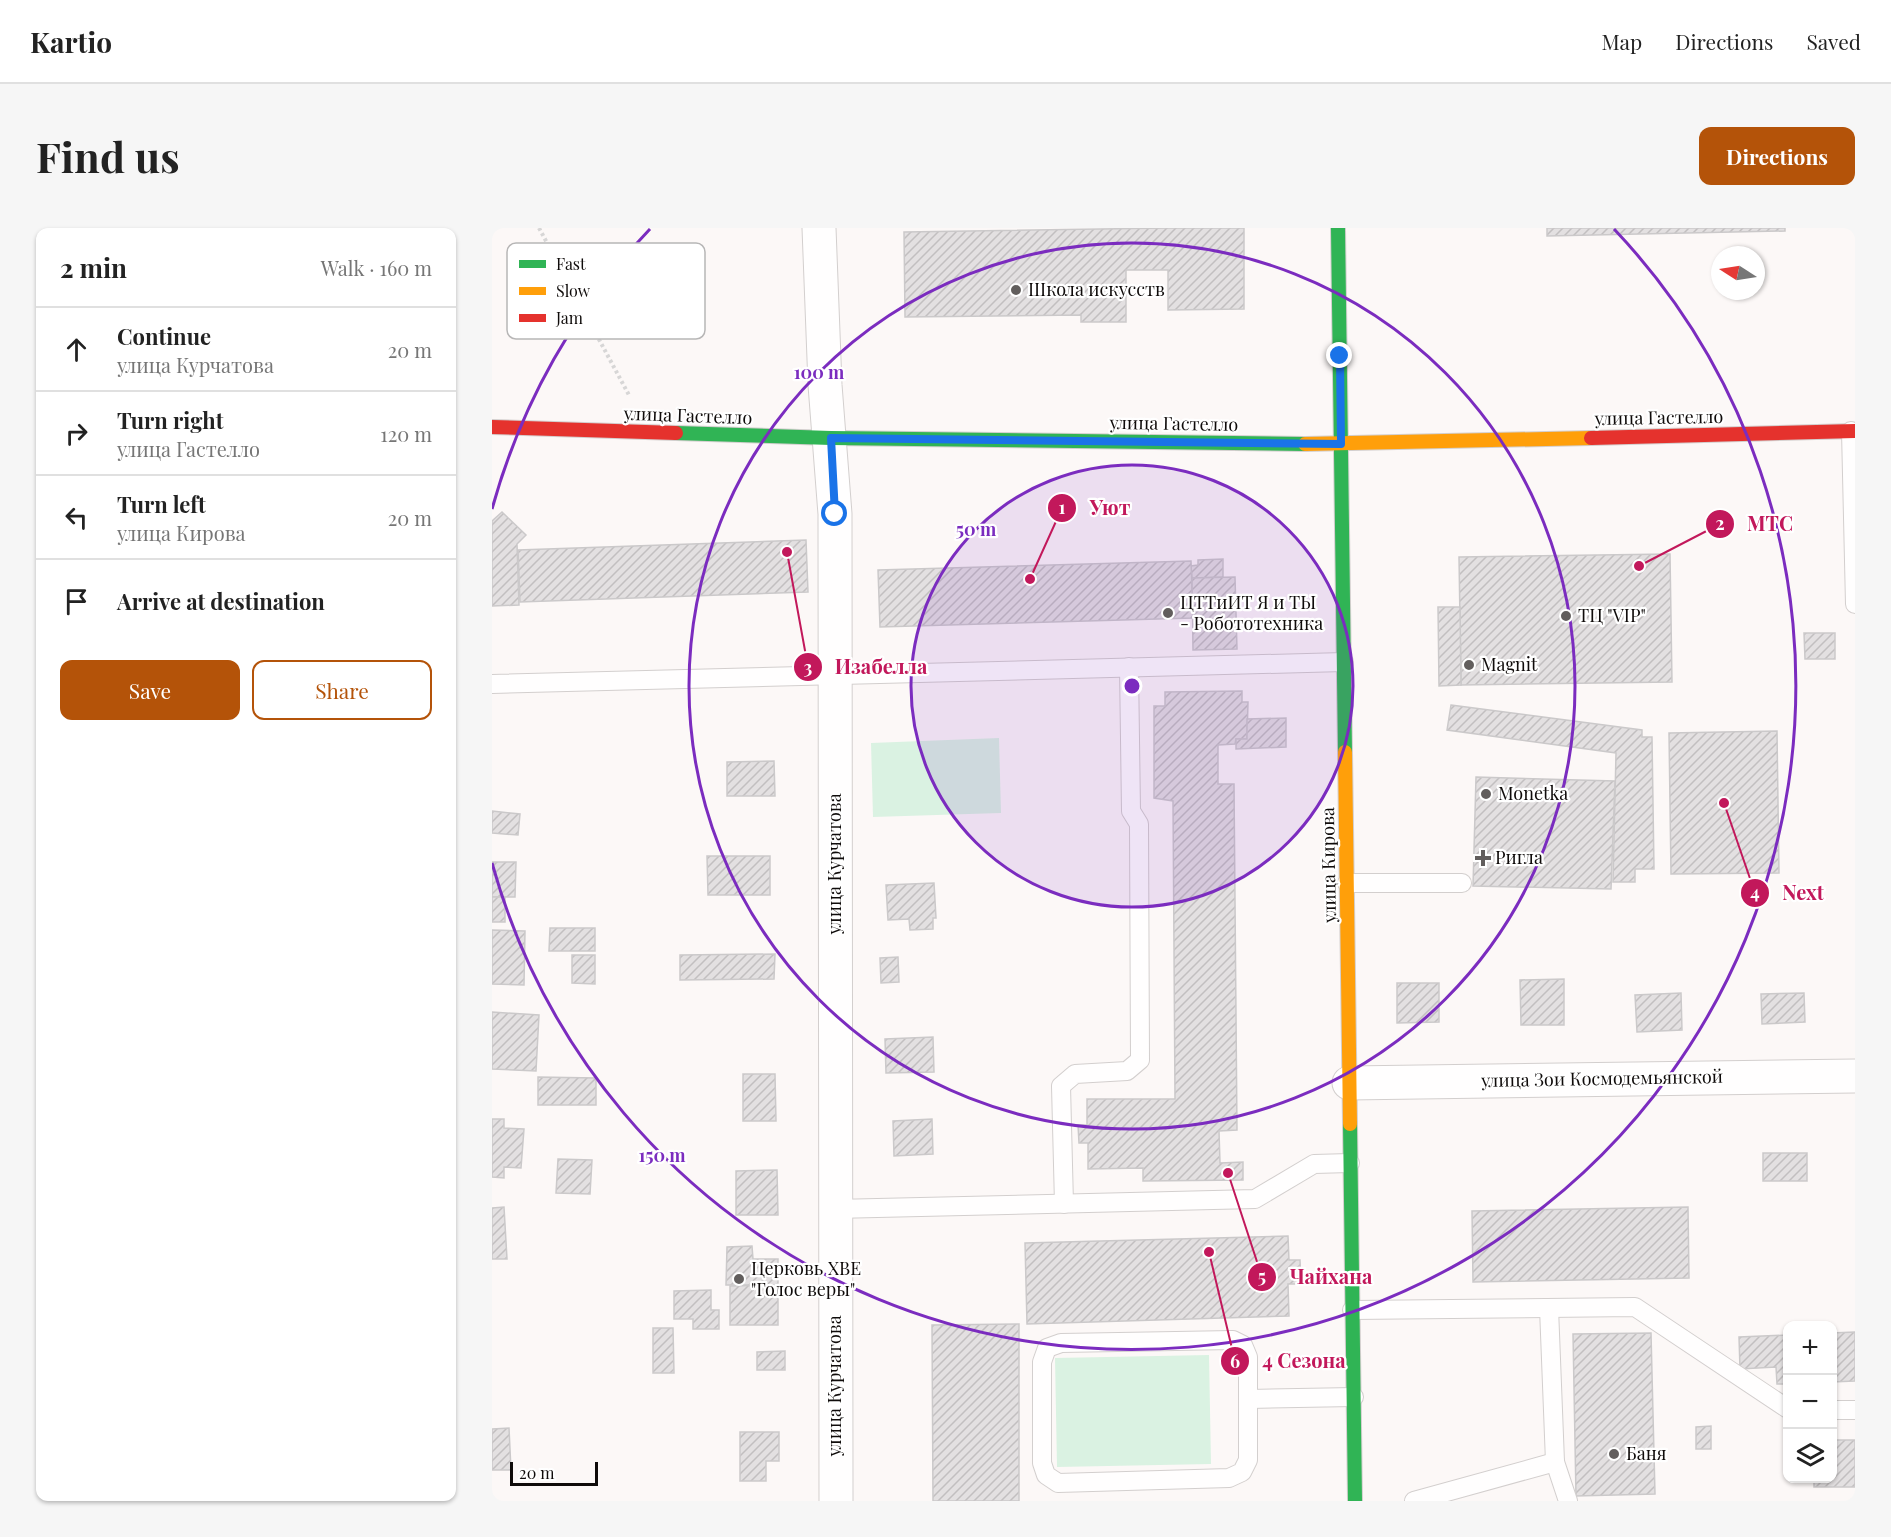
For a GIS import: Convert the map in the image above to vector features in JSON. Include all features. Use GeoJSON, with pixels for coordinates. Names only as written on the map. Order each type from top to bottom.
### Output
{"type":"FeatureCollection","features":[{"type":"Feature","properties":{"kind":"main road","name":"улица Кирова"},"geometry":{"type":"LineString","coordinates":[[1338,228],[1355,1501]]}},
{"type":"Feature","properties":{"kind":"main road","name":"улица Гастелло"},"geometry":{"type":"LineString","coordinates":[[492,427],[831,438],[1341,444],[1853,431]]}},
{"type":"Feature","properties":{"kind":"street","name":"улица Курчатова"},"geometry":{"type":"LineString","coordinates":[[819,228],[825,385],[831,438],[835,514],[836,1501]]}},
{"type":"Feature","properties":{"kind":"street","name":"улица Зои Космодемьянской"},"geometry":{"type":"LineString","coordinates":[[1349,1083],[1855,1076]]}},
{"type":"Feature","properties":{"kind":"lane"},"geometry":{"type":"LineString","coordinates":[[1853,431],[1855,604]]}},
{"type":"Feature","properties":{"kind":"lane"},"geometry":{"type":"LineString","coordinates":[[492,684],[1344,663]]}},
{"type":"Feature","properties":{"kind":"lane"},"geometry":{"type":"LineString","coordinates":[[1064,1204],[1060,1086],[1075,1074],[1127,1071],[1140,1060],[1139,824],[1131,811],[1129,667]]}},
{"type":"Feature","properties":{"kind":"lane"},"geometry":{"type":"LineString","coordinates":[[1347,883],[1462,883]]}},
{"type":"Feature","properties":{"kind":"lane"},"geometry":{"type":"LineString","coordinates":[[834,1209],[1256,1199],[1314,1164],[1350,1163]]}},
{"type":"Feature","properties":{"kind":"lane"},"geometry":{"type":"LineString","coordinates":[[1352,1310],[1635,1307],[1783,1406]]}},
{"type":"Feature","properties":{"kind":"lane"},"geometry":{"type":"LineString","coordinates":[[1549,1308],[1555,1462],[1568,1501]]}},
{"type":"Feature","properties":{"kind":"lane"},"geometry":{"type":"LineString","coordinates":[[1233,1340],[1243,1346],[1248,1357],[1249,1399],[1248,1460],[1242,1472],[1229,1478],[1058,1483],[1046,1475],[1042,1463],[1042,1362],[1047,1348],[1061,1343],[1233,1340]]}},
{"type":"Feature","properties":{"kind":"lane"},"geometry":{"type":"LineString","coordinates":[[1249,1399],[1354,1396]]}},
{"type":"Feature","properties":{"kind":"lane"},"geometry":{"type":"LineString","coordinates":[[1837,1410],[1855,1410]]}},
{"type":"Feature","properties":{"kind":"lane"},"geometry":{"type":"LineString","coordinates":[[1414,1501],[1555,1462]]}},
{"type":"Feature","properties":{"kind":"path"},"geometry":{"type":"LineString","coordinates":[[539,228],[547,243]]}},
{"type":"Feature","properties":{"kind":"path"},"geometry":{"type":"LineString","coordinates":[[599,339],[630,397]]}},
{"type":"Feature","properties":{"kind":"green space"},"geometry":{"type":"Polygon","coordinates":[[[999,738],[1001,813],[873,817],[871,743],[999,738]]]}},
{"type":"Feature","properties":{"kind":"green space"},"geometry":{"type":"Polygon","coordinates":[[[1209,1355],[1211,1464],[1057,1467],[1055,1358],[1209,1355]]]}},
{"type":"Feature","properties":{"kind":"building"},"geometry":{"type":"Polygon","coordinates":[[[1115,228],[1166,228],[1166,229],[1115,230],[1115,228]]]}},
{"type":"Feature","properties":{"kind":"building","name":"Школа искусств"},"geometry":{"type":"Polygon","coordinates":[[[1244,228],[1244,309],[1168,310],[1168,270],[1126,270],[1126,322],[1081,322],[1081,315],[905,317],[904,232],[1244,228]]]}},
{"type":"Feature","properties":{"kind":"building"},"geometry":{"type":"Polygon","coordinates":[[[1547,228],[1785,228],[1785,231],[1547,236],[1547,228]]]}},
{"type":"Feature","properties":{"kind":"building"},"geometry":{"type":"Polygon","coordinates":[[[502,512],[526,535],[517,544],[519,605],[492,606],[492,521],[502,512]]]}},
{"type":"Feature","properties":{"kind":"building"},"geometry":{"type":"Polygon","coordinates":[[[806,540],[808,592],[520,602],[518,550],[806,540]]]}},
{"type":"Feature","properties":{"kind":"building","name":"ТЦ \"VIP\""},"geometry":{"type":"Polygon","coordinates":[[[1670,554],[1672,682],[1461,685],[1459,557],[1670,554]]]}},
{"type":"Feature","properties":{"kind":"building"},"geometry":{"type":"Polygon","coordinates":[[[1223,559],[1223,577],[1192,578],[1191,566],[1198,565],[1198,560],[1223,559]]]}},
{"type":"Feature","properties":{"kind":"building"},"geometry":{"type":"Polygon","coordinates":[[[1191,561],[1193,618],[880,627],[878,570],[1191,561]]]}},
{"type":"Feature","properties":{"kind":"building"},"geometry":{"type":"Polygon","coordinates":[[[1235,577],[1237,649],[1193,650],[1192,578],[1235,577]]]}},
{"type":"Feature","properties":{"kind":"building"},"geometry":{"type":"Polygon","coordinates":[[[1438,607],[1460,607],[1461,685],[1439,686],[1438,607]]]}},
{"type":"Feature","properties":{"kind":"building"},"geometry":{"type":"Polygon","coordinates":[[[1804,633],[1835,633],[1835,659],[1805,659],[1804,633]]]}},
{"type":"Feature","properties":{"kind":"building"},"geometry":{"type":"Polygon","coordinates":[[[1242,691],[1242,702],[1248,702],[1247,739],[1236,739],[1235,744],[1218,745],[1218,784],[1234,784],[1237,1130],[1219,1131],[1220,1163],[1243,1162],[1243,1180],[1143,1181],[1143,1168],[1088,1169],[1088,1143],[1079,1143],[1078,1125],[1087,1125],[1087,1099],[1175,1099],[1173,801],[1154,798],[1154,706],[1165,706],[1165,692],[1242,691]]]}},
{"type":"Feature","properties":{"kind":"building"},"geometry":{"type":"Polygon","coordinates":[[[1451,705],[1642,730],[1642,737],[1652,737],[1654,869],[1635,869],[1635,882],[1613,882],[1616,753],[1447,730],[1451,705]]]}},
{"type":"Feature","properties":{"kind":"building"},"geometry":{"type":"Polygon","coordinates":[[[1286,718],[1286,747],[1236,749],[1236,739],[1247,739],[1247,719],[1286,718]]]}},
{"type":"Feature","properties":{"kind":"building"},"geometry":{"type":"Polygon","coordinates":[[[1777,731],[1779,873],[1671,874],[1669,733],[1777,731]]]}},
{"type":"Feature","properties":{"kind":"building"},"geometry":{"type":"Polygon","coordinates":[[[774,761],[775,796],[727,796],[727,762],[774,761]]]}},
{"type":"Feature","properties":{"kind":"building"},"geometry":{"type":"Polygon","coordinates":[[[1476,777],[1615,781],[1611,889],[1473,886],[1476,777]]]}},
{"type":"Feature","properties":{"kind":"building"},"geometry":{"type":"Polygon","coordinates":[[[492,811],[520,814],[518,835],[492,833],[492,811]]]}},
{"type":"Feature","properties":{"kind":"building"},"geometry":{"type":"Polygon","coordinates":[[[707,856],[770,856],[770,895],[708,895],[707,856]]]}},
{"type":"Feature","properties":{"kind":"building"},"geometry":{"type":"Polygon","coordinates":[[[492,862],[516,862],[515,897],[492,897],[492,862]]]}},
{"type":"Feature","properties":{"kind":"building"},"geometry":{"type":"Polygon","coordinates":[[[934,883],[936,918],[933,918],[933,929],[910,930],[909,919],[888,920],[886,885],[934,883]]]}},
{"type":"Feature","properties":{"kind":"building"},"geometry":{"type":"Polygon","coordinates":[[[492,897],[505,897],[505,922],[492,922],[492,897]]]}},
{"type":"Feature","properties":{"kind":"building"},"geometry":{"type":"Polygon","coordinates":[[[550,928],[595,928],[595,951],[549,951],[550,928]]]}},
{"type":"Feature","properties":{"kind":"building"},"geometry":{"type":"Polygon","coordinates":[[[492,930],[525,931],[524,985],[492,984],[492,930]]]}},
{"type":"Feature","properties":{"kind":"building"},"geometry":{"type":"Polygon","coordinates":[[[775,954],[774,979],[680,980],[680,955],[775,954]]]}},
{"type":"Feature","properties":{"kind":"building"},"geometry":{"type":"Polygon","coordinates":[[[572,955],[595,955],[595,984],[572,983],[572,955]]]}},
{"type":"Feature","properties":{"kind":"building"},"geometry":{"type":"Polygon","coordinates":[[[898,957],[899,982],[881,983],[880,958],[898,957]]]}},
{"type":"Feature","properties":{"kind":"building"},"geometry":{"type":"Polygon","coordinates":[[[1564,979],[1564,1025],[1521,1025],[1520,980],[1564,979]]]}},
{"type":"Feature","properties":{"kind":"building"},"geometry":{"type":"Polygon","coordinates":[[[1397,983],[1439,983],[1439,1022],[1397,1023],[1397,983]]]}},
{"type":"Feature","properties":{"kind":"building"},"geometry":{"type":"Polygon","coordinates":[[[1681,993],[1682,1030],[1637,1032],[1635,995],[1681,993]]]}},
{"type":"Feature","properties":{"kind":"building"},"geometry":{"type":"Polygon","coordinates":[[[1804,993],[1805,1022],[1762,1024],[1761,994],[1804,993]]]}},
{"type":"Feature","properties":{"kind":"building"},"geometry":{"type":"Polygon","coordinates":[[[492,1012],[539,1015],[536,1071],[492,1069],[492,1012]]]}},
{"type":"Feature","properties":{"kind":"building"},"geometry":{"type":"Polygon","coordinates":[[[933,1037],[934,1072],[886,1073],[885,1039],[933,1037]]]}},
{"type":"Feature","properties":{"kind":"building"},"geometry":{"type":"Polygon","coordinates":[[[743,1074],[775,1074],[776,1121],[743,1121],[743,1074]]]}},
{"type":"Feature","properties":{"kind":"building"},"geometry":{"type":"Polygon","coordinates":[[[538,1077],[596,1078],[596,1105],[538,1105],[538,1077]]]}},
{"type":"Feature","properties":{"kind":"building"},"geometry":{"type":"Polygon","coordinates":[[[492,1119],[504,1119],[504,1128],[524,1129],[521,1168],[504,1167],[504,1178],[492,1177],[492,1119]]]}},
{"type":"Feature","properties":{"kind":"building"},"geometry":{"type":"Polygon","coordinates":[[[932,1119],[933,1154],[894,1156],[893,1121],[932,1119]]]}},
{"type":"Feature","properties":{"kind":"building"},"geometry":{"type":"Polygon","coordinates":[[[1763,1153],[1807,1153],[1807,1181],[1763,1181],[1763,1153]]]}},
{"type":"Feature","properties":{"kind":"building"},"geometry":{"type":"Polygon","coordinates":[[[558,1159],[592,1160],[590,1194],[556,1193],[558,1159]]]}},
{"type":"Feature","properties":{"kind":"building"},"geometry":{"type":"Polygon","coordinates":[[[777,1170],[778,1215],[736,1215],[736,1171],[777,1170]]]}},
{"type":"Feature","properties":{"kind":"building"},"geometry":{"type":"Polygon","coordinates":[[[504,1207],[507,1259],[492,1259],[492,1208],[504,1207]]]}},
{"type":"Feature","properties":{"kind":"building"},"geometry":{"type":"Polygon","coordinates":[[[1688,1207],[1689,1278],[1473,1282],[1472,1211],[1688,1207]]]}},
{"type":"Feature","properties":{"kind":"building"},"geometry":{"type":"Polygon","coordinates":[[[1288,1236],[1289,1260],[1300,1260],[1301,1284],[1288,1284],[1289,1316],[1027,1324],[1025,1243],[1288,1236]]]}},
{"type":"Feature","properties":{"kind":"building"},"geometry":{"type":"Polygon","coordinates":[[[752,1246],[753,1259],[778,1259],[778,1285],[726,1285],[727,1247],[752,1246]]]}},
{"type":"Feature","properties":{"kind":"building"},"geometry":{"type":"Polygon","coordinates":[[[778,1285],[778,1325],[730,1325],[730,1286],[778,1285]]]}},
{"type":"Feature","properties":{"kind":"building"},"geometry":{"type":"Polygon","coordinates":[[[711,1290],[711,1310],[719,1310],[719,1329],[693,1329],[693,1319],[674,1319],[674,1291],[711,1290]]]}},
{"type":"Feature","properties":{"kind":"building"},"geometry":{"type":"Polygon","coordinates":[[[1019,1324],[1019,1501],[933,1501],[932,1325],[1019,1324]]]}},
{"type":"Feature","properties":{"kind":"building"},"geometry":{"type":"Polygon","coordinates":[[[653,1328],[673,1328],[674,1373],[653,1373],[653,1328]]]}},
{"type":"Feature","properties":{"kind":"building"},"geometry":{"type":"Polygon","coordinates":[[[1855,1332],[1855,1381],[1837,1382],[1837,1333],[1855,1332]]]}},
{"type":"Feature","properties":{"kind":"building","name":"Баня"},"geometry":{"type":"Polygon","coordinates":[[[1651,1333],[1655,1494],[1576,1496],[1573,1334],[1651,1333]]]}},
{"type":"Feature","properties":{"kind":"building"},"geometry":{"type":"Polygon","coordinates":[[[1783,1335],[1783,1384],[1777,1384],[1776,1367],[1740,1369],[1739,1337],[1783,1335]]]}},
{"type":"Feature","properties":{"kind":"building"},"geometry":{"type":"Polygon","coordinates":[[[785,1351],[785,1370],[757,1370],[757,1352],[785,1351]]]}},
{"type":"Feature","properties":{"kind":"building"},"geometry":{"type":"Polygon","coordinates":[[[1711,1426],[1711,1449],[1696,1449],[1696,1427],[1711,1426]]]}},
{"type":"Feature","properties":{"kind":"building"},"geometry":{"type":"Polygon","coordinates":[[[509,1428],[511,1470],[492,1470],[492,1429],[509,1428]]]}},
{"type":"Feature","properties":{"kind":"building"},"geometry":{"type":"Polygon","coordinates":[[[740,1432],[779,1432],[779,1461],[766,1461],[766,1481],[740,1481],[740,1432]]]}},
{"type":"Feature","properties":{"kind":"building"},"geometry":{"type":"Polygon","coordinates":[[[1837,1440],[1855,1440],[1855,1487],[1814,1487],[1814,1483],[1837,1483],[1837,1440]]]}},
{"type":"Feature","properties":{"kind":"traffic: fast"},"geometry":{"type":"LineString","coordinates":[[1338,228],[1345,752]]}},
{"type":"Feature","properties":{"kind":"traffic: fast"},"geometry":{"type":"LineString","coordinates":[[676,433],[831,438],[1305,444]]}},
{"type":"Feature","properties":{"kind":"traffic: fast"},"geometry":{"type":"LineString","coordinates":[[1350,1124],[1355,1501]]}},
{"type":"Feature","properties":{"kind":"traffic: slow"},"geometry":{"type":"LineString","coordinates":[[1305,444],[1591,438]]}},
{"type":"Feature","properties":{"kind":"traffic: slow"},"geometry":{"type":"LineString","coordinates":[[1345,752],[1350,1124]]}},
{"type":"Feature","properties":{"kind":"traffic: jam"},"geometry":{"type":"LineString","coordinates":[[492,427],[676,433]]}},
{"type":"Feature","properties":{"kind":"traffic: jam"},"geometry":{"type":"LineString","coordinates":[[1591,438],[1855,431]]}},
{"type":"Feature","properties":{"kind":"place","name":"Школа искусств"},"geometry":{"type":"Point","coordinates":[1016,290]}},
{"type":"Feature","properties":{"kind":"place","name":"Изабелла"},"geometry":{"type":"Point","coordinates":[787,552]}},
{"type":"Feature","properties":{"kind":"place","name":"МТС"},"geometry":{"type":"Point","coordinates":[1639,566]}},
{"type":"Feature","properties":{"kind":"place","name":"Уют"},"geometry":{"type":"Point","coordinates":[1030,579]}},
{"type":"Feature","properties":{"kind":"place","name":"ЦТТиИТ Я и ТЫ - Робототехника"},"geometry":{"type":"Point","coordinates":[1168,613]}},
{"type":"Feature","properties":{"kind":"place","name":"ТЦ \"VIP\""},"geometry":{"type":"Point","coordinates":[1566,616]}},
{"type":"Feature","properties":{"kind":"place","name":"Magnit"},"geometry":{"type":"Point","coordinates":[1469,665]}},
{"type":"Feature","properties":{"kind":"place","name":"Monetka"},"geometry":{"type":"Point","coordinates":[1486,794]}},
{"type":"Feature","properties":{"kind":"place","name":"Next"},"geometry":{"type":"Point","coordinates":[1724,803]}},
{"type":"Feature","properties":{"kind":"place","name":"Ригла"},"geometry":{"type":"Point","coordinates":[1483,858]}},
{"type":"Feature","properties":{"kind":"place","name":"Чайхана"},"geometry":{"type":"Point","coordinates":[1228,1173]}},
{"type":"Feature","properties":{"kind":"place","name":"4 Сезона"},"geometry":{"type":"Point","coordinates":[1209,1252]}},
{"type":"Feature","properties":{"kind":"place","name":"Церковь ХВЕ \"Голос веры\""},"geometry":{"type":"Point","coordinates":[739,1279]}},
{"type":"Feature","properties":{"kind":"place","name":"Баня"},"geometry":{"type":"Point","coordinates":[1614,1454]}},
{"type":"Feature","properties":{"kind":"route"},"geometry":{"type":"LineString","coordinates":[[835,514],[831,438],[1341,444],[1340,356]]}}]}
